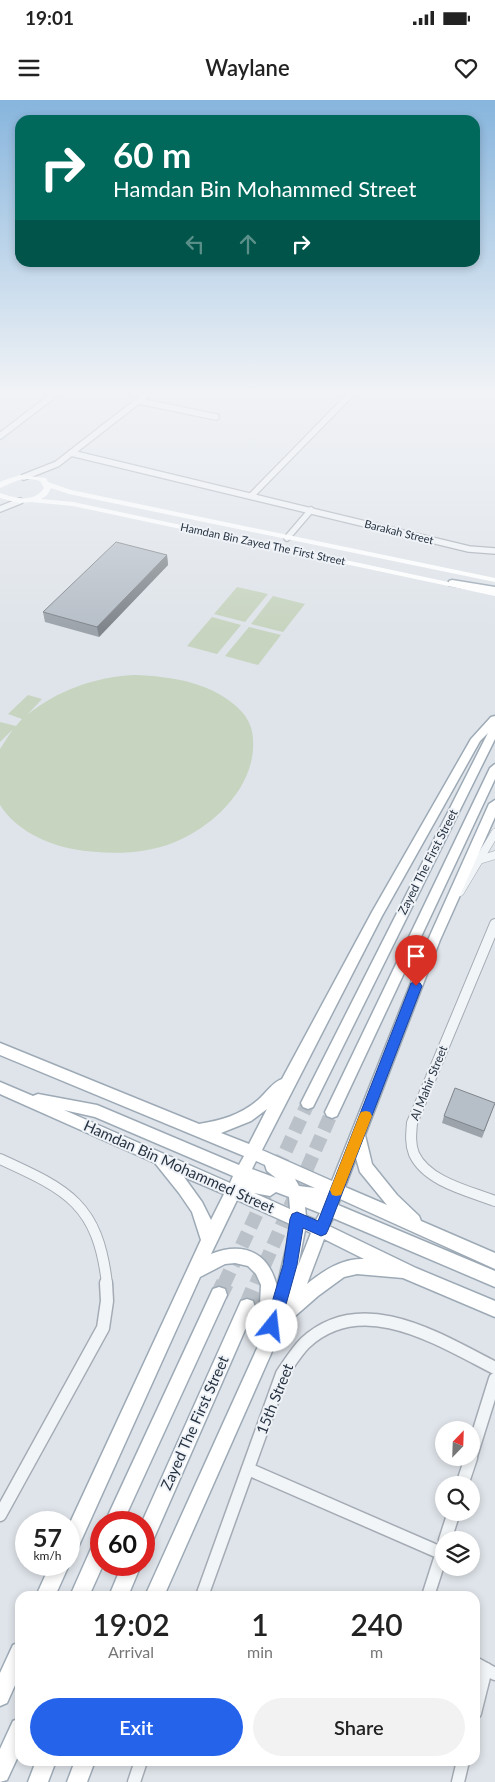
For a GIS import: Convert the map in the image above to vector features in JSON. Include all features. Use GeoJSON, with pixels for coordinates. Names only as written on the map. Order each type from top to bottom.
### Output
{"type":"FeatureCollection","features":[{"type":"Feature","properties":{"kind":"main road"},"geometry":{"type":"LineString","coordinates":[[0,486],[10,479],[22,477]]}},
{"type":"Feature","properties":{"kind":"main road","name":"Hamdan Bin Zayed The First Street"},"geometry":{"type":"LineString","coordinates":[[0,478],[48,479],[69,492],[495,580]]}},
{"type":"Feature","properties":{"kind":"main road"},"geometry":{"type":"LineString","coordinates":[[30,500],[47,492],[48,479]]}},
{"type":"Feature","properties":{"kind":"main road"},"geometry":{"type":"LineString","coordinates":[[0,494],[8,499],[20,501]]}},
{"type":"Feature","properties":{"kind":"main road","name":"Hamdan Bin Zayed The First Street"},"geometry":{"type":"LineString","coordinates":[[20,501],[30,500],[74,504],[452,583]]}},
{"type":"Feature","properties":{"kind":"main road"},"geometry":{"type":"LineString","coordinates":[[452,583],[493,593]]}},
{"type":"Feature","properties":{"kind":"main road"},"geometry":{"type":"LineString","coordinates":[[80,1521],[209,1240],[291,1076],[434,812],[476,739],[495,719]]}},
{"type":"Feature","properties":{"kind":"main road","name":"Zayed The First Street"},"geometry":{"type":"LineString","coordinates":[[308,1103],[495,729]]}},
{"type":"Feature","properties":{"kind":"main road","name":"Zayed The First Street"},"geometry":{"type":"LineString","coordinates":[[332,1112],[495,768]]}},
{"type":"Feature","properties":{"kind":"main road"},"geometry":{"type":"LineString","coordinates":[[287,1315],[407,1009],[466,866],[495,804]]}},
{"type":"Feature","properties":{"kind":"main road"},"geometry":{"type":"LineString","coordinates":[[0,1049],[253,1153],[495,1261]]}},
{"type":"Feature","properties":{"kind":"main road"},"geometry":{"type":"LineString","coordinates":[[198,1130],[222,1127],[243,1120],[265,1104],[291,1076]]}},
{"type":"Feature","properties":{"kind":"main road","name":"Hamdan Bin Mohammed Street"},"geometry":{"type":"LineString","coordinates":[[0,1088],[495,1309]]}},
{"type":"Feature","properties":{"kind":"main road"},"geometry":{"type":"LineString","coordinates":[[26,1099],[58,1102],[97,1111],[495,1278]]}},
{"type":"Feature","properties":{"kind":"main road"},"geometry":{"type":"LineString","coordinates":[[358,1136],[365,1167],[392,1200],[422,1228]]}},
{"type":"Feature","properties":{"kind":"main road"},"geometry":{"type":"LineString","coordinates":[[156,1591],[268,1341],[290,1265],[297,1219],[295,1195],[290,1184],[280,1171],[253,1153]]}},
{"type":"Feature","properties":{"kind":"main road"},"geometry":{"type":"LineString","coordinates":[[158,1158],[178,1179],[200,1210],[209,1240]]}},
{"type":"Feature","properties":{"kind":"main road"},"geometry":{"type":"LineString","coordinates":[[234,1191],[252,1186],[295,1195],[324,1194],[336,1190]]}},
{"type":"Feature","properties":{"kind":"main road"},"geometry":{"type":"LineString","coordinates":[[193,1274],[209,1261],[227,1254],[237,1255],[255,1264],[267,1280],[269,1290],[268,1341]]}},
{"type":"Feature","properties":{"kind":"main road"},"geometry":{"type":"LineString","coordinates":[[268,1341],[287,1315],[327,1279],[348,1268],[363,1267],[410,1272]]}},
{"type":"Feature","properties":{"kind":"main road"},"geometry":{"type":"LineString","coordinates":[[119,1511],[219,1295]]}},
{"type":"Feature","properties":{"kind":"main road","name":"Zayed The First Street"},"geometry":{"type":"LineString","coordinates":[[155,1513],[247,1307]]}},
{"type":"Feature","properties":{"kind":"main road"},"geometry":{"type":"LineString","coordinates":[[82,1591],[90,1574]]}},
{"type":"Feature","properties":{"kind":"main road"},"geometry":{"type":"LineString","coordinates":[[47,1591],[55,1576]]}},
{"type":"Feature","properties":{"kind":"main road"},"geometry":{"type":"LineString","coordinates":[[120,1591],[127,1576]]}},
{"type":"Feature","properties":{"kind":"main road"},"geometry":{"type":"LineString","coordinates":[[0,1696],[15,1663]]}},
{"type":"Feature","properties":{"kind":"main road"},"geometry":{"type":"LineString","coordinates":[[0,1773],[15,1739]]}},
{"type":"Feature","properties":{"kind":"main road"},"geometry":{"type":"LineString","coordinates":[[38,1782],[44,1766]]}},
{"type":"Feature","properties":{"kind":"main road"},"geometry":{"type":"LineString","coordinates":[[77,1782],[83,1766]]}},
{"type":"Feature","properties":{"kind":"street"},"geometry":{"type":"LineString","coordinates":[[22,477],[37,472]]}},
{"type":"Feature","properties":{"kind":"street"},"geometry":{"type":"LineString","coordinates":[[48,479],[52,472]]}},
{"type":"Feature","properties":{"kind":"street","name":"Barakah Street"},"geometry":{"type":"LineString","coordinates":[[155,472],[469,549],[495,551]]}},
{"type":"Feature","properties":{"kind":"street"},"geometry":{"type":"LineString","coordinates":[[252,495],[274,472]]}},
{"type":"Feature","properties":{"kind":"street"},"geometry":{"type":"LineString","coordinates":[[0,509],[20,501]]}},
{"type":"Feature","properties":{"kind":"street"},"geometry":{"type":"LineString","coordinates":[[287,538],[311,510]]}},
{"type":"Feature","properties":{"kind":"street"},"geometry":{"type":"LineString","coordinates":[[450,906],[495,833]]}},
{"type":"Feature","properties":{"kind":"street"},"geometry":{"type":"LineString","coordinates":[[479,860],[495,855]]}},
{"type":"Feature","properties":{"kind":"street","name":"Al Mahir Street"},"geometry":{"type":"LineString","coordinates":[[495,924],[412,1123],[410,1140],[415,1158],[430,1173],[495,1200]]}},
{"type":"Feature","properties":{"kind":"street"},"geometry":{"type":"LineString","coordinates":[[0,1159],[52,1185],[87,1214],[100,1250],[108,1288],[105,1319],[93,1347],[63,1398],[0,1515]]}},
{"type":"Feature","properties":{"kind":"street","name":"15th Street"},"geometry":{"type":"LineString","coordinates":[[204,1591],[282,1374],[300,1348],[325,1328],[356,1318],[386,1320],[418,1331],[495,1368]]}},
{"type":"Feature","properties":{"kind":"street"},"geometry":{"type":"LineString","coordinates":[[480,1428],[495,1379]]}},
{"type":"Feature","properties":{"kind":"street"},"geometry":{"type":"LineString","coordinates":[[248,1469],[435,1546]]}},
{"type":"Feature","properties":{"kind":"street"},"geometry":{"type":"LineString","coordinates":[[430,1591],[435,1574]]}},
{"type":"Feature","properties":{"kind":"street"},"geometry":{"type":"LineString","coordinates":[[480,1691],[485,1669]]}},
{"type":"Feature","properties":{"kind":"street"},"geometry":{"type":"LineString","coordinates":[[134,1782],[140,1766]]}},
{"type":"Feature","properties":{"kind":"street"},"geometry":{"type":"LineString","coordinates":[[458,1782],[462,1766]]}},
{"type":"Feature","properties":{"kind":"green space"},"geometry":{"type":"Polygon","coordinates":[[[237,587],[268,594],[245,622],[214,614],[237,587]]]}},
{"type":"Feature","properties":{"kind":"green space"},"geometry":{"type":"Polygon","coordinates":[[[273,596],[305,604],[283,632],[251,624],[273,596]]]}},
{"type":"Feature","properties":{"kind":"green space"},"geometry":{"type":"Polygon","coordinates":[[[212,617],[241,625],[217,654],[187,646],[212,617]]]}},
{"type":"Feature","properties":{"kind":"green space"},"geometry":{"type":"Polygon","coordinates":[[[249,627],[281,635],[258,665],[225,656],[249,627]]]}},
{"type":"Feature","properties":{"kind":"green space"},"geometry":{"type":"Polygon","coordinates":[[[119,676],[163,677],[206,688],[231,702],[247,718],[253,740],[252,757],[248,773],[230,802],[218,815],[190,835],[163,846],[138,852],[112,853],[63,847],[52,844],[23,829],[14,822],[0,805],[0,749],[13,729],[0,742],[0,722],[16,726],[22,719],[8,714],[28,695],[42,699],[27,715],[51,698],[77,686],[119,676]]]}},
{"type":"Feature","properties":{"kind":"building"},"geometry":{"type":"Polygon","coordinates":[[[116,542],[167,555],[97,627],[43,612],[116,542]]]}},
{"type":"Feature","properties":{"kind":"building"},"geometry":{"type":"Polygon","coordinates":[[[455,1088],[495,1103],[484,1131],[444,1116],[455,1088]]]}},
{"type":"Feature","properties":{"kind":"tunnel"},"geometry":{"type":"LineString","coordinates":[[224,1284],[308,1103]]}},
{"type":"Feature","properties":{"kind":"tunnel"},"geometry":{"type":"LineString","coordinates":[[256,1284],[332,1112]]}},
{"type":"Feature","properties":{"kind":"tunnel"},"geometry":{"type":"LineString","coordinates":[[219,1295],[225,1283]]}},
{"type":"Feature","properties":{"kind":"tunnel"},"geometry":{"type":"LineString","coordinates":[[247,1307],[257,1283]]}},
{"type":"Feature","properties":{"kind":"slow traffic"},"geometry":{"type":"LineString","coordinates":[[336,1190],[366,1116]]}},
{"type":"Feature","properties":{"kind":"route"},"geometry":{"type":"LineString","coordinates":[[272,1326],[290,1265],[297,1219],[321,1230],[416,986]]}}]}
